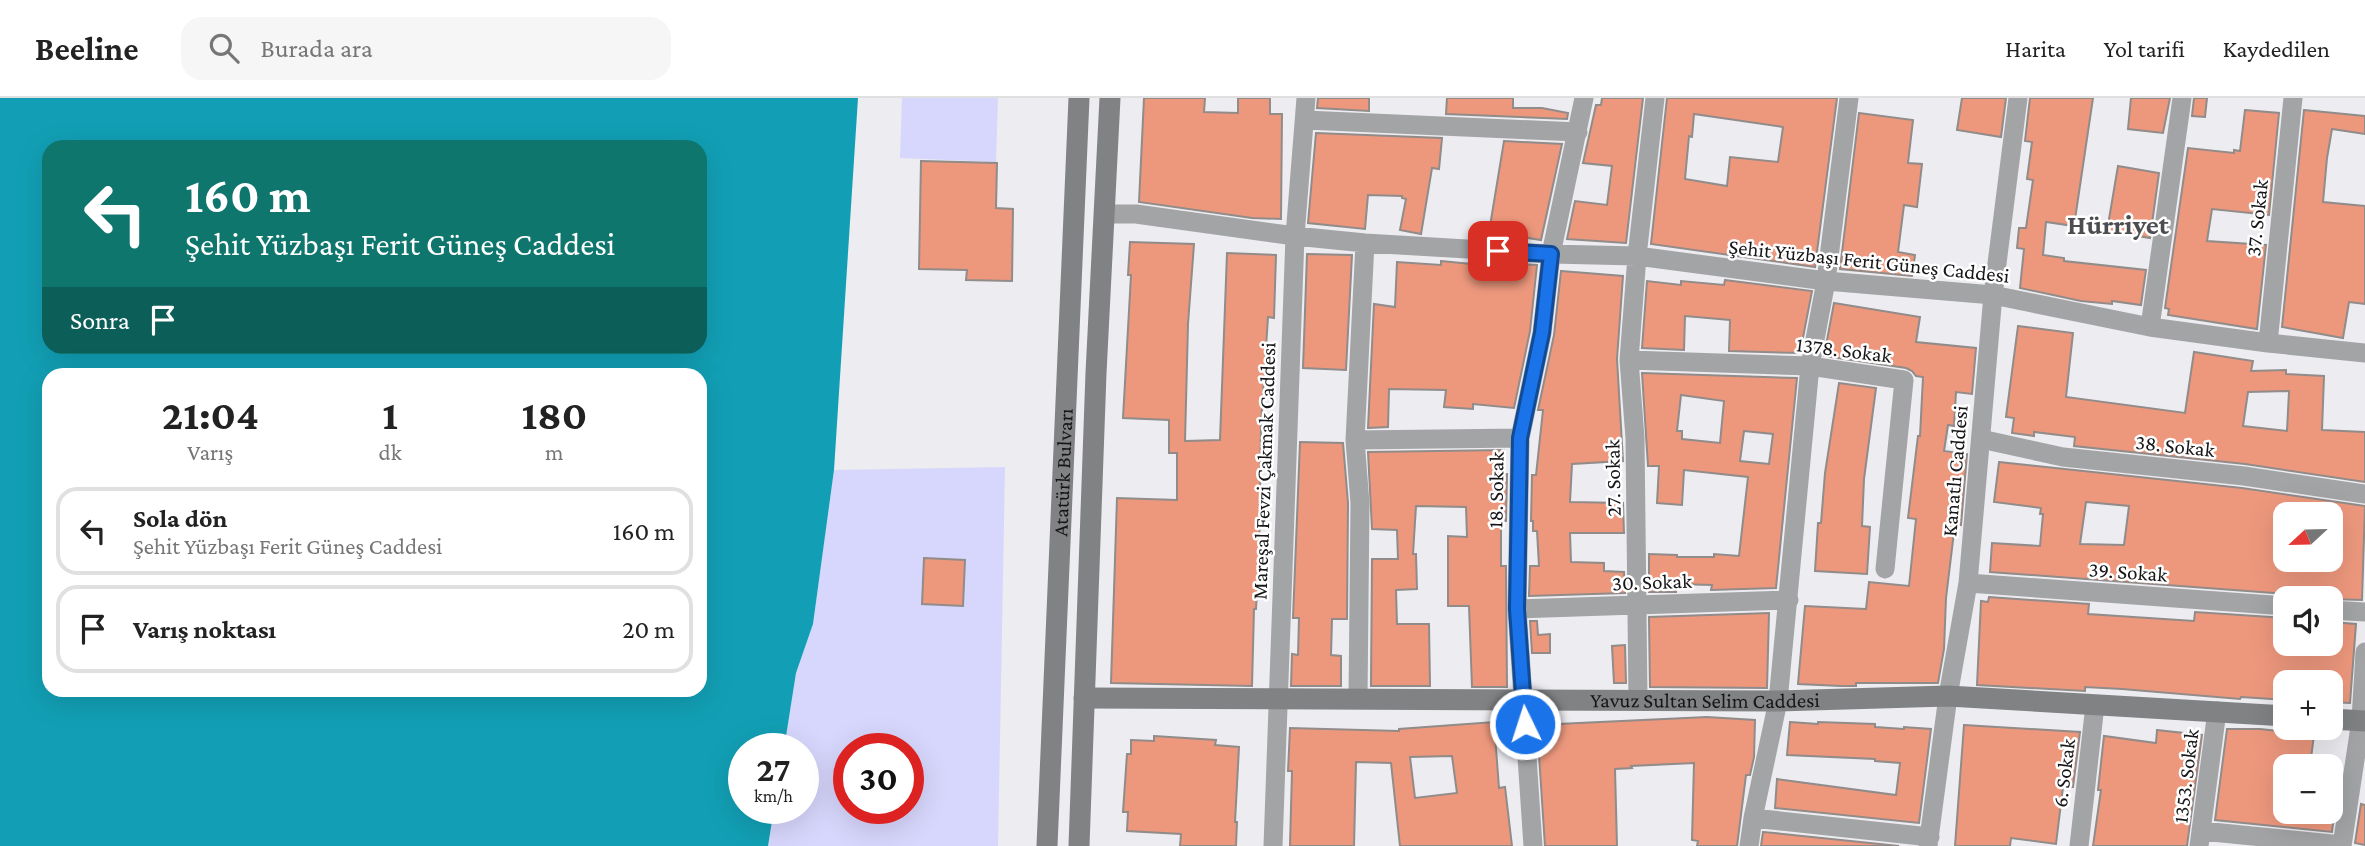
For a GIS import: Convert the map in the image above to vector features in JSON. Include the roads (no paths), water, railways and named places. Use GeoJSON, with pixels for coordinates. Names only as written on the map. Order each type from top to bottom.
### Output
{"type":"FeatureCollection","features":[{"type":"Feature","properties":{"kind":"street","name":"Atatürk Bulvarı"},"geometry":{"type":"LineString","coordinates":[[1046,846],[1079,98]]}},
{"type":"Feature","properties":{"kind":"street","name":"Atatürk Bulvarı"},"geometry":{"type":"LineString","coordinates":[[1079,846],[1110,98]]}},
{"type":"Feature","properties":{"kind":"street","name":"Mareşal Fevzi Çakmak Caddesi"},"geometry":{"type":"LineString","coordinates":[[1273,846],[1295,236],[1306,98]]}},
{"type":"Feature","properties":{"kind":"street","name":"18. Sokak"},"geometry":{"type":"LineString","coordinates":[[1533,846],[1517,609],[1520,438],[1542,333],[1551,254],[1584,98]]}},
{"type":"Feature","properties":{"kind":"street","name":"27. Sokak"},"geometry":{"type":"LineString","coordinates":[[1638,700],[1635,438],[1629,360],[1637,256],[1655,98]]}},
{"type":"Feature","properties":{"kind":"street"},"geometry":{"type":"LineString","coordinates":[[1749,846],[1778,701],[1810,366],[1826,281],[1849,98]]}},
{"type":"Feature","properties":{"kind":"street","name":"Kanatlı Caddesi"},"geometry":{"type":"LineString","coordinates":[[1929,841],[1948,696],[1968,583],[1993,295],[2018,98]]}},
{"type":"Feature","properties":{"kind":"street"},"geometry":{"type":"LineString","coordinates":[[2150,327],[2182,98]]}},
{"type":"Feature","properties":{"kind":"street","name":"37. Sokak"},"geometry":{"type":"LineString","coordinates":[[2268,343],[2292,98]]}},
{"type":"Feature","properties":{"kind":"street"},"geometry":{"type":"LineString","coordinates":[[1305,120],[1578,132]]}},
{"type":"Feature","properties":{"kind":"street","name":"Şehit Yüzbaşı Ferit Güneş Caddesi"},"geometry":{"type":"LineString","coordinates":[[1104,214],[1136,214],[1366,243],[1551,254],[1637,256],[1826,281],[1993,295],[2150,327],[2365,353]]}},
{"type":"Feature","properties":{"kind":"street"},"geometry":{"type":"LineString","coordinates":[[1358,699],[1360,503],[1355,440],[1366,243]]}},
{"type":"Feature","properties":{"kind":"street","name":"1378. Sokak"},"geometry":{"type":"LineString","coordinates":[[1629,360],[1810,366],[1904,380],[1885,569]]}},
{"type":"Feature","properties":{"kind":"street"},"geometry":{"type":"LineString","coordinates":[[1355,440],[1520,438]]}},
{"type":"Feature","properties":{"kind":"street","name":"38. Sokak"},"geometry":{"type":"LineString","coordinates":[[1981,439],[2063,457],[2244,476],[2365,494]]}},
{"type":"Feature","properties":{"kind":"street","name":"39. Sokak"},"geometry":{"type":"LineString","coordinates":[[1968,583],[2273,605]]}},
{"type":"Feature","properties":{"kind":"street","name":"30. Sokak"},"geometry":{"type":"LineString","coordinates":[[1517,609],[1789,600]]}},
{"type":"Feature","properties":{"kind":"street"},"geometry":{"type":"LineString","coordinates":[[2343,611],[2365,612]]}},
{"type":"Feature","properties":{"kind":"street"},"geometry":{"type":"LineString","coordinates":[[2200,838],[2342,845],[2363,721],[2365,652]]}},
{"type":"Feature","properties":{"kind":"street","name":"Yavuz Sultan Selim Caddesi"},"geometry":{"type":"LineString","coordinates":[[1084,698],[1778,701],[1948,696],[2273,715]]}},
{"type":"Feature","properties":{"kind":"street","name":"6. Sokak"},"geometry":{"type":"LineString","coordinates":[[2079,846],[2095,705]]}},
{"type":"Feature","properties":{"kind":"street","name":"1353. Sokak"},"geometry":{"type":"LineString","coordinates":[[2200,838],[2217,711]]}},
{"type":"Feature","properties":{"kind":"street"},"geometry":{"type":"LineString","coordinates":[[2343,720],[2363,721]]}},
{"type":"Feature","properties":{"kind":"street"},"geometry":{"type":"LineString","coordinates":[[1753,818],[1929,841]]}},
{"type":"Feature","properties":{"kind":"water"},"geometry":{"type":"Polygon","coordinates":[[[0,98],[858,98],[834,470],[813,624],[796,673],[787,733],[728,733],[728,824],[772,824],[768,846],[0,846],[0,98]]]}},
{"type":"Feature","properties":{"kind":"district","name":"Hürriyet"},"geometry":{"type":"Point","coordinates":[2118,224]}}]}
